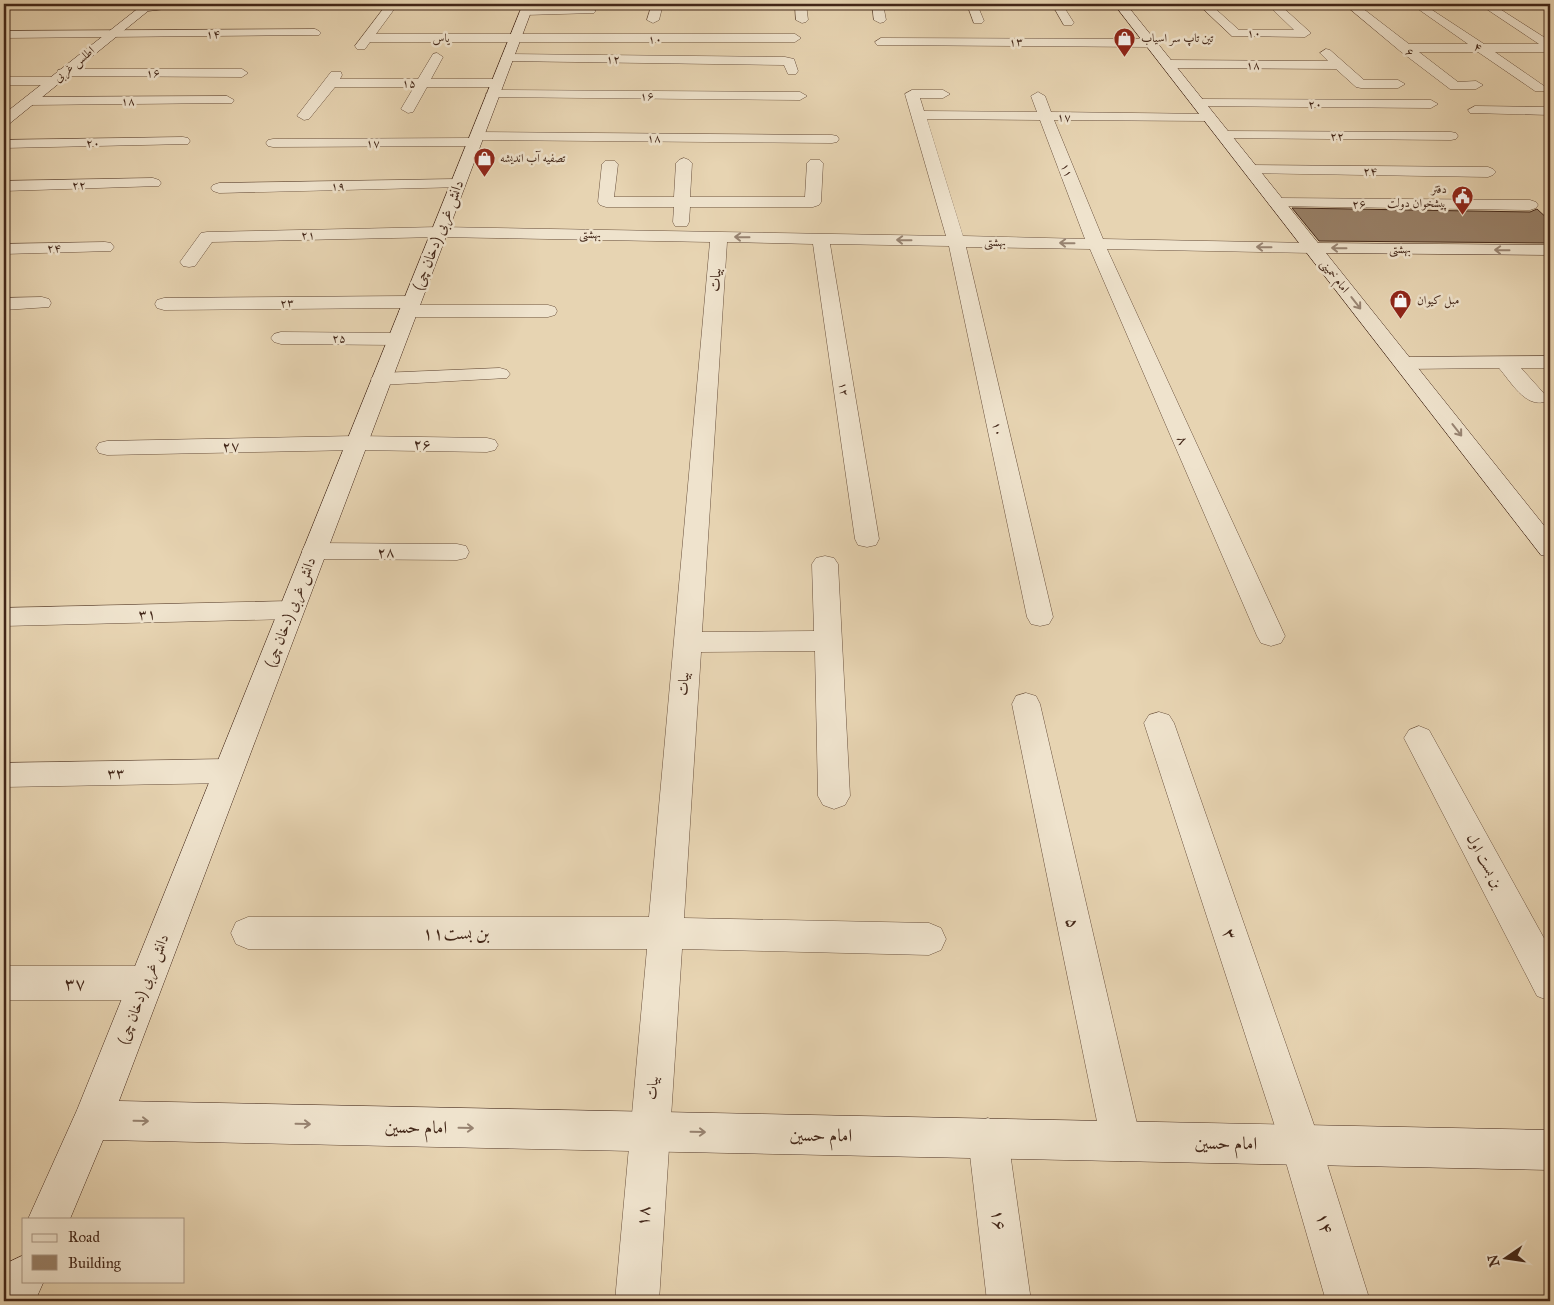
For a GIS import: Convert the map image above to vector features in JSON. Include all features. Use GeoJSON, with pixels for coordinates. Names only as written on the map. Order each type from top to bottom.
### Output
{"type":"FeatureCollection","features":[{"type":"Feature","properties":{"kind":"street"},"geometry":{"type":"LineString","coordinates":[[119,4],[145,8],[183,4]]}},
{"type":"Feature","properties":{"kind":"street","name":"یاس"},"geometry":{"type":"LineString","coordinates":[[392,4],[365,42],[503,68]]}},
{"type":"Feature","properties":{"kind":"street"},"geometry":{"type":"LineString","coordinates":[[653,20],[657,4]]}},
{"type":"Feature","properties":{"kind":"street"},"geometry":{"type":"LineString","coordinates":[[800,4],[802,20]]}},
{"type":"Feature","properties":{"kind":"street","name":"۱۳"},"geometry":{"type":"LineString","coordinates":[[877,4],[881,35],[954,41],[1031,41],[1074,37],[1151,43]]}},
{"type":"Feature","properties":{"kind":"street"},"geometry":{"type":"LineString","coordinates":[[972,4],[978,21]]}},
{"type":"Feature","properties":{"kind":"street"},"geometry":{"type":"LineString","coordinates":[[1057,4],[1074,37]]}},
{"type":"Feature","properties":{"kind":"street","name":"امام خمینی"},"geometry":{"type":"LineString","coordinates":[[1120,4],[1550,549]]}},
{"type":"Feature","properties":{"kind":"street","name":"۱۰"},"geometry":{"type":"LineString","coordinates":[[1204,4],[1236,34],[1305,33],[1273,4]]}},
{"type":"Feature","properties":{"kind":"street","name":"۶"},"geometry":{"type":"LineString","coordinates":[[1350,4],[1455,86],[1476,85]]}},
{"type":"Feature","properties":{"kind":"street","name":"۴"},"geometry":{"type":"LineString","coordinates":[[1416,4],[1540,88]]}},
{"type":"Feature","properties":{"kind":"street"},"geometry":{"type":"LineString","coordinates":[[1488,6],[1550,47]]}},
{"type":"Feature","properties":{"kind":"street","name":"اطلس غربی"},"geometry":{"type":"LineString","coordinates":[[4,121],[145,8]]}},
{"type":"Feature","properties":{"kind":"street"},"geometry":{"type":"LineString","coordinates":[[526,8],[590,11]]}},
{"type":"Feature","properties":{"kind":"street","name":"دانش غربی (دخان چی)"},"geometry":{"type":"LineString","coordinates":[[49,1218],[92,1120],[146,983],[526,8]]}},
{"type":"Feature","properties":{"kind":"street","name":"۱۴"},"geometry":{"type":"LineString","coordinates":[[112,34],[315,33]]}},
{"type":"Feature","properties":{"kind":"street"},"geometry":{"type":"LineString","coordinates":[[4,35],[112,34]]}},
{"type":"Feature","properties":{"kind":"street","name":"۱۰"},"geometry":{"type":"LineString","coordinates":[[503,68],[587,38],[795,38]]}},
{"type":"Feature","properties":{"kind":"street"},"geometry":{"type":"LineString","coordinates":[[1404,48],[1550,47]]}},
{"type":"Feature","properties":{"kind":"street"},"geometry":{"type":"LineString","coordinates":[[1315,50],[1323,50],[1361,84],[1398,84]]}},
{"type":"Feature","properties":{"kind":"street"},"geometry":{"type":"LineString","coordinates":[[1236,53],[1257,77]]}},
{"type":"Feature","properties":{"kind":"street"},"geometry":{"type":"LineString","coordinates":[[408,108],[437,57]]}},
{"type":"Feature","properties":{"kind":"street","name":"۱۲"},"geometry":{"type":"LineString","coordinates":[[503,68],[779,61],[790,62],[792,71]]}},
{"type":"Feature","properties":{"kind":"street","name":"۱۸"},"geometry":{"type":"LineString","coordinates":[[1168,64],[1339,65]]}},
{"type":"Feature","properties":{"kind":"street"},"geometry":{"type":"LineString","coordinates":[[503,68],[586,70]]}},
{"type":"Feature","properties":{"kind":"street","name":"۱۵"},"geometry":{"type":"LineString","coordinates":[[304,116],[334,79],[423,83],[503,68]]}},
{"type":"Feature","properties":{"kind":"street","name":"۱۶"},"geometry":{"type":"LineString","coordinates":[[503,68],[575,95],[801,97]]}},
{"type":"Feature","properties":{"kind":"street","name":"۱۶"},"geometry":{"type":"LineString","coordinates":[[4,81],[58,77],[242,73]]}},
{"type":"Feature","properties":{"kind":"street"},"geometry":{"type":"LineString","coordinates":[[1323,77],[1354,78]]}},
{"type":"Feature","properties":{"kind":"street"},"geometry":{"type":"LineString","coordinates":[[943,94],[912,94],[956,241]]}},
{"type":"Feature","properties":{"kind":"street","name":"۱۱"},"geometry":{"type":"LineString","coordinates":[[1038,96],[1096,244]]}},
{"type":"Feature","properties":{"kind":"street","name":"۱۸"},"geometry":{"type":"LineString","coordinates":[[28,101],[227,100]]}},
{"type":"Feature","properties":{"kind":"street","name":"۲۰"},"geometry":{"type":"LineString","coordinates":[[1204,110],[1432,104]]}},
{"type":"Feature","properties":{"kind":"street","name":"۱۷"},"geometry":{"type":"LineString","coordinates":[[918,115],[1046,117],[1204,110]]}},
{"type":"Feature","properties":{"kind":"street"},"geometry":{"type":"LineString","coordinates":[[1475,110],[1550,111]]}},
{"type":"Feature","properties":{"kind":"street","name":"۲۲"},"geometry":{"type":"LineString","coordinates":[[1223,135],[1451,136]]}},
{"type":"Feature","properties":{"kind":"street","name":"۱۸"},"geometry":{"type":"LineString","coordinates":[[475,139],[832,139]]}},
{"type":"Feature","properties":{"kind":"street","name":"۱۷"},"geometry":{"type":"LineString","coordinates":[[273,143],[475,139]]}},
{"type":"Feature","properties":{"kind":"street","name":"۲۰"},"geometry":{"type":"LineString","coordinates":[[4,144],[183,141]]}},
{"type":"Feature","properties":{"kind":"street"},"geometry":{"type":"LineString","coordinates":[[681,236],[684,163]]}},
{"type":"Feature","properties":{"kind":"street"},"geometry":{"type":"LineString","coordinates":[[610,164],[606,202],[682,203],[813,202],[815,163]]}},
{"type":"Feature","properties":{"kind":"street","name":"۲۴"},"geometry":{"type":"LineString","coordinates":[[1251,170],[1488,172]]}},
{"type":"Feature","properties":{"kind":"street","name":"۲۲"},"geometry":{"type":"LineString","coordinates":[[4,186],[153,183]]}},
{"type":"Feature","properties":{"kind":"street","name":"۱۹"},"geometry":{"type":"LineString","coordinates":[[219,188],[457,184]]}},
{"type":"Feature","properties":{"kind":"street","name":"۲۶"},"geometry":{"type":"LineString","coordinates":[[1278,203],[1530,205]]}},
{"type":"Feature","properties":{"kind":"street","name":"بهشتی"},"geometry":{"type":"LineString","coordinates":[[439,232],[1313,248],[1550,250]]}},
{"type":"Feature","properties":{"kind":"street","name":"۲۱"},"geometry":{"type":"LineString","coordinates":[[189,262],[207,238],[439,232]]}},
{"type":"Feature","properties":{"kind":"street","name":"بیات"},"geometry":{"type":"LineString","coordinates":[[649,1131],[718,237]]}},
{"type":"Feature","properties":{"kind":"street","name":"۱۲"},"geometry":{"type":"LineString","coordinates":[[821,239],[867,539]]}},
{"type":"Feature","properties":{"kind":"street","name":"۱۰"},"geometry":{"type":"LineString","coordinates":[[956,241],[1040,616]]}},
{"type":"Feature","properties":{"kind":"street","name":"۸"},"geometry":{"type":"LineString","coordinates":[[1096,244],[1271,636]]}},
{"type":"Feature","properties":{"kind":"street","name":"۲۴"},"geometry":{"type":"LineString","coordinates":[[4,249],[105,246]]}},
{"type":"Feature","properties":{"kind":"street"},"geometry":{"type":"LineString","coordinates":[[4,304],[42,303]]}},
{"type":"Feature","properties":{"kind":"street","name":"۲۳"},"geometry":{"type":"LineString","coordinates":[[164,304],[548,311]]}},
{"type":"Feature","properties":{"kind":"street","name":"۲۵"},"geometry":{"type":"LineString","coordinates":[[281,338],[397,339]]}},
{"type":"Feature","properties":{"kind":"street"},"geometry":{"type":"LineString","coordinates":[[1505,362],[1537,398]]}},
{"type":"Feature","properties":{"kind":"street"},"geometry":{"type":"LineString","coordinates":[[1404,363],[1550,362]]}},
{"type":"Feature","properties":{"kind":"street"},"geometry":{"type":"LineString","coordinates":[[381,379],[500,374]]}},
{"type":"Feature","properties":{"kind":"street","name":"۲۶"},"geometry":{"type":"LineString","coordinates":[[356,443],[487,445]]}},
{"type":"Feature","properties":{"kind":"street","name":"۲۷"},"geometry":{"type":"LineString","coordinates":[[107,448],[356,443]]}},
{"type":"Feature","properties":{"kind":"street","name":"۲۸"},"geometry":{"type":"LineString","coordinates":[[314,551],[457,552]]}},
{"type":"Feature","properties":{"kind":"street"},"geometry":{"type":"LineString","coordinates":[[825,564],[834,796]]}},
{"type":"Feature","properties":{"kind":"street","name":"۳۱"},"geometry":{"type":"LineString","coordinates":[[4,618],[291,610]]}},
{"type":"Feature","properties":{"kind":"street"},"geometry":{"type":"LineString","coordinates":[[687,642],[828,641]]}},
{"type":"Feature","properties":{"kind":"street","name":"۵"},"geometry":{"type":"LineString","coordinates":[[1026,704],[1121,1141]]}},
{"type":"Feature","properties":{"kind":"street","name":"۳"},"geometry":{"type":"LineString","coordinates":[[1159,723],[1301,1145]]}},
{"type":"Feature","properties":{"kind":"street","name":"بن بست اول"},"geometry":{"type":"LineString","coordinates":[[1419,738],[1550,984]]}},
{"type":"Feature","properties":{"kind":"street","name":"۳۳"},"geometry":{"type":"LineString","coordinates":[[4,775],[228,771]]}},
{"type":"Feature","properties":{"kind":"street","name":"بن بست۱۱"},"geometry":{"type":"LineString","coordinates":[[248,933],[664,934],[929,938]]}},
{"type":"Feature","properties":{"kind":"street","name":"۳۷"},"geometry":{"type":"LineString","coordinates":[[4,983],[146,983]]}},
{"type":"Feature","properties":{"kind":"street","name":"امام حسین"},"geometry":{"type":"LineString","coordinates":[[92,1120],[1550,1150]]}},
{"type":"Feature","properties":{"kind":"street","name":"۱۸"},"geometry":{"type":"LineString","coordinates":[[637,1301],[649,1131]]}},
{"type":"Feature","properties":{"kind":"street","name":"۱۶"},"geometry":{"type":"LineString","coordinates":[[988,1138],[1009,1301]]}},
{"type":"Feature","properties":{"kind":"street","name":"۱۴"},"geometry":{"type":"LineString","coordinates":[[1301,1145],[1348,1301]]}},
{"type":"Feature","properties":{"kind":"street"},"geometry":{"type":"LineString","coordinates":[[13,1301],[22,1281]]}},
{"type":"Feature","properties":{"kind":"building"},"geometry":{"type":"Polygon","coordinates":[[[1292,208],[1530,212],[1537,209],[1550,221],[1550,243],[1319,241],[1292,208]]]}},
{"type":"Feature","properties":{"kind":"place","name":"تین تاپ سر اسیاب"},"geometry":{"type":"Point","coordinates":[1125,57]}},
{"type":"Feature","properties":{"kind":"place","name":"تصفیه آب اندیشه"},"geometry":{"type":"Point","coordinates":[484,177]}},
{"type":"Feature","properties":{"kind":"place","name":"دفتر پیشخوان دولت"},"geometry":{"type":"Point","coordinates":[1463,215]}},
{"type":"Feature","properties":{"kind":"place","name":"مبل کیوان"},"geometry":{"type":"Point","coordinates":[1401,319]}}]}
